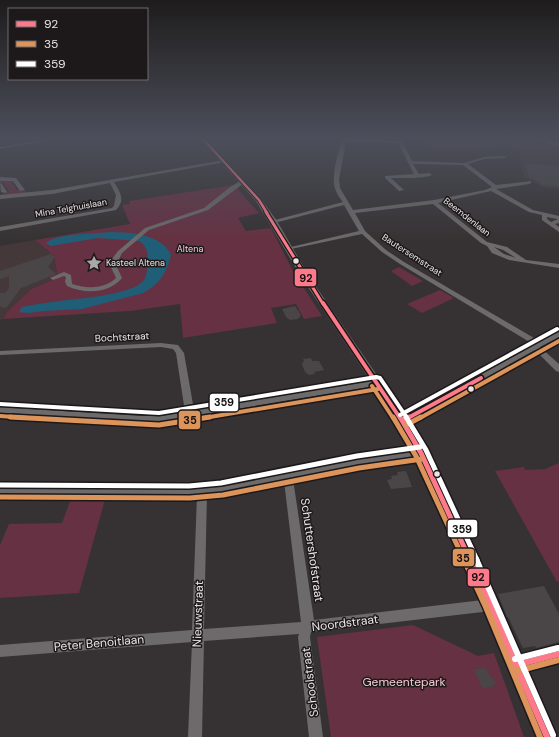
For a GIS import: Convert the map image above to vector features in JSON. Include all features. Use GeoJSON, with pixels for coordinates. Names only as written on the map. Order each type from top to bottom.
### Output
{"type":"FeatureCollection","features":[{"type":"Feature","properties":{"kind":"street"},"geometry":{"type":"LineString","coordinates":[[0,197],[52,192],[157,173]]}},
{"type":"Feature","properties":{"kind":"street"},"geometry":{"type":"LineString","coordinates":[[235,173],[259,200],[306,278],[403,420],[421,453],[491,605],[547,737]]}},
{"type":"Feature","properties":{"kind":"street","name":"Bautersemstraat"},"geometry":{"type":"LineString","coordinates":[[337,173],[337,188],[363,232],[370,240],[390,255],[537,345],[559,369]]}},
{"type":"Feature","properties":{"kind":"street"},"geometry":{"type":"LineString","coordinates":[[475,173],[493,188],[526,209],[545,216],[559,218]]}},
{"type":"Feature","properties":{"kind":"street"},"geometry":{"type":"LineString","coordinates":[[401,190],[392,182],[417,176],[429,175]]}},
{"type":"Feature","properties":{"kind":"street"},"geometry":{"type":"LineString","coordinates":[[0,179],[14,179],[22,190]]}},
{"type":"Feature","properties":{"kind":"street","name":"Mina Telghuislaan"},"geometry":{"type":"LineString","coordinates":[[0,229],[114,209],[118,206],[119,195],[111,182]]}},
{"type":"Feature","properties":{"kind":"street"},"geometry":{"type":"LineString","coordinates":[[53,278],[64,274],[69,276],[69,285],[81,289],[110,286],[117,282],[119,278],[113,265],[114,259],[120,252],[147,230],[206,209],[215,204],[233,187],[242,182]]}},
{"type":"Feature","properties":{"kind":"street"},"geometry":{"type":"LineString","coordinates":[[351,212],[434,202],[493,188],[529,182]]}},
{"type":"Feature","properties":{"kind":"street"},"geometry":{"type":"LineString","coordinates":[[0,185],[4,192]]}},
{"type":"Feature","properties":{"kind":"street","name":"Beemdenlaan"},"geometry":{"type":"LineString","coordinates":[[434,202],[476,238],[508,258],[559,266]]}},
{"type":"Feature","properties":{"kind":"street"},"geometry":{"type":"LineString","coordinates":[[278,220],[345,203]]}},
{"type":"Feature","properties":{"kind":"street"},"geometry":{"type":"LineString","coordinates":[[545,216],[544,219],[559,230]]}},
{"type":"Feature","properties":{"kind":"street"},"geometry":{"type":"LineString","coordinates":[[550,224],[559,221]]}},
{"type":"Feature","properties":{"kind":"street"},"geometry":{"type":"LineString","coordinates":[[294,248],[363,232]]}},
{"type":"Feature","properties":{"kind":"street"},"geometry":{"type":"LineString","coordinates":[[403,420],[441,401],[537,345],[559,334]]}},
{"type":"Feature","properties":{"kind":"street","name":"Bochtstraat"},"geometry":{"type":"LineString","coordinates":[[0,354],[162,345],[175,348],[180,353],[190,414]]}},
{"type":"Feature","properties":{"kind":"street"},"geometry":{"type":"LineString","coordinates":[[0,410],[142,420],[159,419],[377,383]]}},
{"type":"Feature","properties":{"kind":"street"},"geometry":{"type":"LineString","coordinates":[[0,491],[176,493],[202,491],[222,489],[358,462],[421,453]]}},
{"type":"Feature","properties":{"kind":"street","name":"Schuttershofstraat"},"geometry":{"type":"LineString","coordinates":[[288,476],[308,619],[307,627]]}},
{"type":"Feature","properties":{"kind":"street","name":"Nieuwstraat"},"geometry":{"type":"LineString","coordinates":[[195,737],[202,491]]}},
{"type":"Feature","properties":{"kind":"street","name":"Noordstraat"},"geometry":{"type":"LineString","coordinates":[[198,637],[307,627],[491,605]]}},
{"type":"Feature","properties":{"kind":"street","name":"Schoolstraat"},"geometry":{"type":"LineString","coordinates":[[307,627],[304,637],[316,737]]}},
{"type":"Feature","properties":{"kind":"street","name":"Peter Benoitlaan"},"geometry":{"type":"LineString","coordinates":[[0,651],[174,637],[198,637]]}},
{"type":"Feature","properties":{"kind":"street"},"geometry":{"type":"LineString","coordinates":[[516,665],[559,654]]}},
{"type":"Feature","properties":{"kind":"shaded area"},"geometry":{"type":"Polygon","coordinates":[[[523,173],[559,173],[559,189],[544,188],[524,177],[523,173]]]}},
{"type":"Feature","properties":{"kind":"shaded area"},"geometry":{"type":"Polygon","coordinates":[[[35,240],[54,256],[57,274],[50,278],[52,280],[31,289],[7,312],[3,319],[0,320],[0,246],[35,240]]]}},
{"type":"Feature","properties":{"kind":"green space"},"geometry":{"type":"Polygon","coordinates":[[[0,180],[13,181],[12,182],[17,190],[24,190],[27,193],[1,195],[9,191],[3,183],[0,183],[0,180]]]}},
{"type":"Feature","properties":{"kind":"green space","name":"Altena"},"geometry":{"type":"Polygon","coordinates":[[[234,185],[259,213],[238,218],[246,231],[271,228],[293,271],[322,316],[304,319],[296,304],[271,308],[277,323],[183,338],[180,304],[130,311],[3,319],[7,312],[31,289],[52,280],[49,277],[57,274],[54,256],[35,240],[130,224],[122,205],[130,204],[129,201],[234,185]]]}},
{"type":"Feature","properties":{"kind":"green space"},"geometry":{"type":"Polygon","coordinates":[[[399,267],[423,281],[412,286],[391,271],[399,267]]]}},
{"type":"Feature","properties":{"kind":"green space"},"geometry":{"type":"Polygon","coordinates":[[[440,290],[454,298],[422,313],[407,304],[440,290]]]}},
{"type":"Feature","properties":{"kind":"green space"},"geometry":{"type":"Polygon","coordinates":[[[559,463],[559,581],[557,582],[495,471],[524,467],[525,470],[547,469],[559,463]]]}},
{"type":"Feature","properties":{"kind":"green space"},"geometry":{"type":"Polygon","coordinates":[[[72,496],[106,496],[79,593],[0,598],[0,545],[9,524],[62,523],[72,496]]]}},
{"type":"Feature","properties":{"kind":"green space","name":"Gemeentepark"},"geometry":{"type":"Polygon","coordinates":[[[413,625],[478,656],[494,653],[524,737],[331,737],[317,637],[413,625]]]}},
{"type":"Feature","properties":{"kind":"water"},"geometry":{"type":"Polygon","coordinates":[[[109,232],[135,234],[153,238],[167,248],[171,255],[169,261],[162,277],[154,286],[143,293],[82,309],[29,313],[19,312],[22,307],[101,296],[128,290],[144,280],[148,268],[148,254],[145,247],[139,241],[98,238],[51,246],[46,243],[58,237],[76,234],[109,232]]]}},
{"type":"Feature","properties":{"kind":"building"},"geometry":{"type":"Polygon","coordinates":[[[528,173],[559,173],[559,187],[543,185],[533,178],[529,178],[528,173]]]}},
{"type":"Feature","properties":{"kind":"building"},"geometry":{"type":"Polygon","coordinates":[[[51,254],[55,257],[48,267],[56,274],[21,288],[6,308],[0,307],[0,293],[5,293],[9,288],[9,276],[0,279],[0,271],[51,254]]]}},
{"type":"Feature","properties":{"kind":"building"},"geometry":{"type":"Polygon","coordinates":[[[295,306],[301,315],[298,319],[290,320],[286,317],[282,309],[295,306]]]}},
{"type":"Feature","properties":{"kind":"building"},"geometry":{"type":"Polygon","coordinates":[[[311,358],[312,361],[319,361],[324,370],[314,372],[315,374],[309,375],[305,372],[302,364],[304,361],[303,359],[311,358]]]}},
{"type":"Feature","properties":{"kind":"building"},"geometry":{"type":"Polygon","coordinates":[[[406,471],[412,487],[391,489],[387,480],[392,479],[391,476],[398,475],[397,472],[406,471]]]}},
{"type":"Feature","properties":{"kind":"building"},"geometry":{"type":"Polygon","coordinates":[[[544,586],[559,614],[559,642],[536,648],[535,646],[523,648],[507,617],[498,594],[544,586]]]}},
{"type":"Feature","properties":{"kind":"building"},"geometry":{"type":"Polygon","coordinates":[[[485,668],[496,683],[492,687],[482,688],[474,669],[485,668]]]}},
{"type":"Feature","properties":{"kind":"transit line","name":"92"},"geometry":{"type":"LineString","coordinates":[[235,173],[259,200],[306,278],[408,429],[421,453],[491,605],[547,737]]}},
{"type":"Feature","properties":{"kind":"transit line","name":"359"},"geometry":{"type":"LineString","coordinates":[[400,415],[557,329]]}},
{"type":"Feature","properties":{"kind":"transit line","name":"35"},"geometry":{"type":"LineString","coordinates":[[406,425],[559,341]]}},
{"type":"Feature","properties":{"kind":"transit line","name":"359"},"geometry":{"type":"LineString","coordinates":[[0,404],[159,413],[376,377],[380,378],[413,426],[426,450],[496,602],[553,735]]}},
{"type":"Feature","properties":{"kind":"transit line","name":"92"},"geometry":{"type":"LineString","coordinates":[[403,420],[481,378]]}},
{"type":"Feature","properties":{"kind":"transit line","name":"35"},"geometry":{"type":"LineString","coordinates":[[372,386],[403,432],[416,456],[486,607],[540,737]]}},
{"type":"Feature","properties":{"kind":"transit line","name":"35"},"geometry":{"type":"LineString","coordinates":[[0,416],[159,425],[378,389]]}},
{"type":"Feature","properties":{"kind":"transit line","name":"359"},"geometry":{"type":"LineString","coordinates":[[0,485],[189,486],[221,483],[357,456],[420,447]]}},
{"type":"Feature","properties":{"kind":"transit line","name":"35"},"geometry":{"type":"LineString","coordinates":[[0,497],[190,498],[223,495],[359,468],[422,459]]}},
{"type":"Feature","properties":{"kind":"transit line","name":"359"},"geometry":{"type":"LineString","coordinates":[[515,659],[558,648]]}},
{"type":"Feature","properties":{"kind":"transit line","name":"92"},"geometry":{"type":"LineString","coordinates":[[516,665],[559,654]]}},
{"type":"Feature","properties":{"kind":"transit line","name":"35"},"geometry":{"type":"LineString","coordinates":[[517,671],[559,660]]}},
{"type":"Feature","properties":{"kind":"place","name":"Kasteel Altena"},"geometry":{"type":"Point","coordinates":[94,263]}}]}
